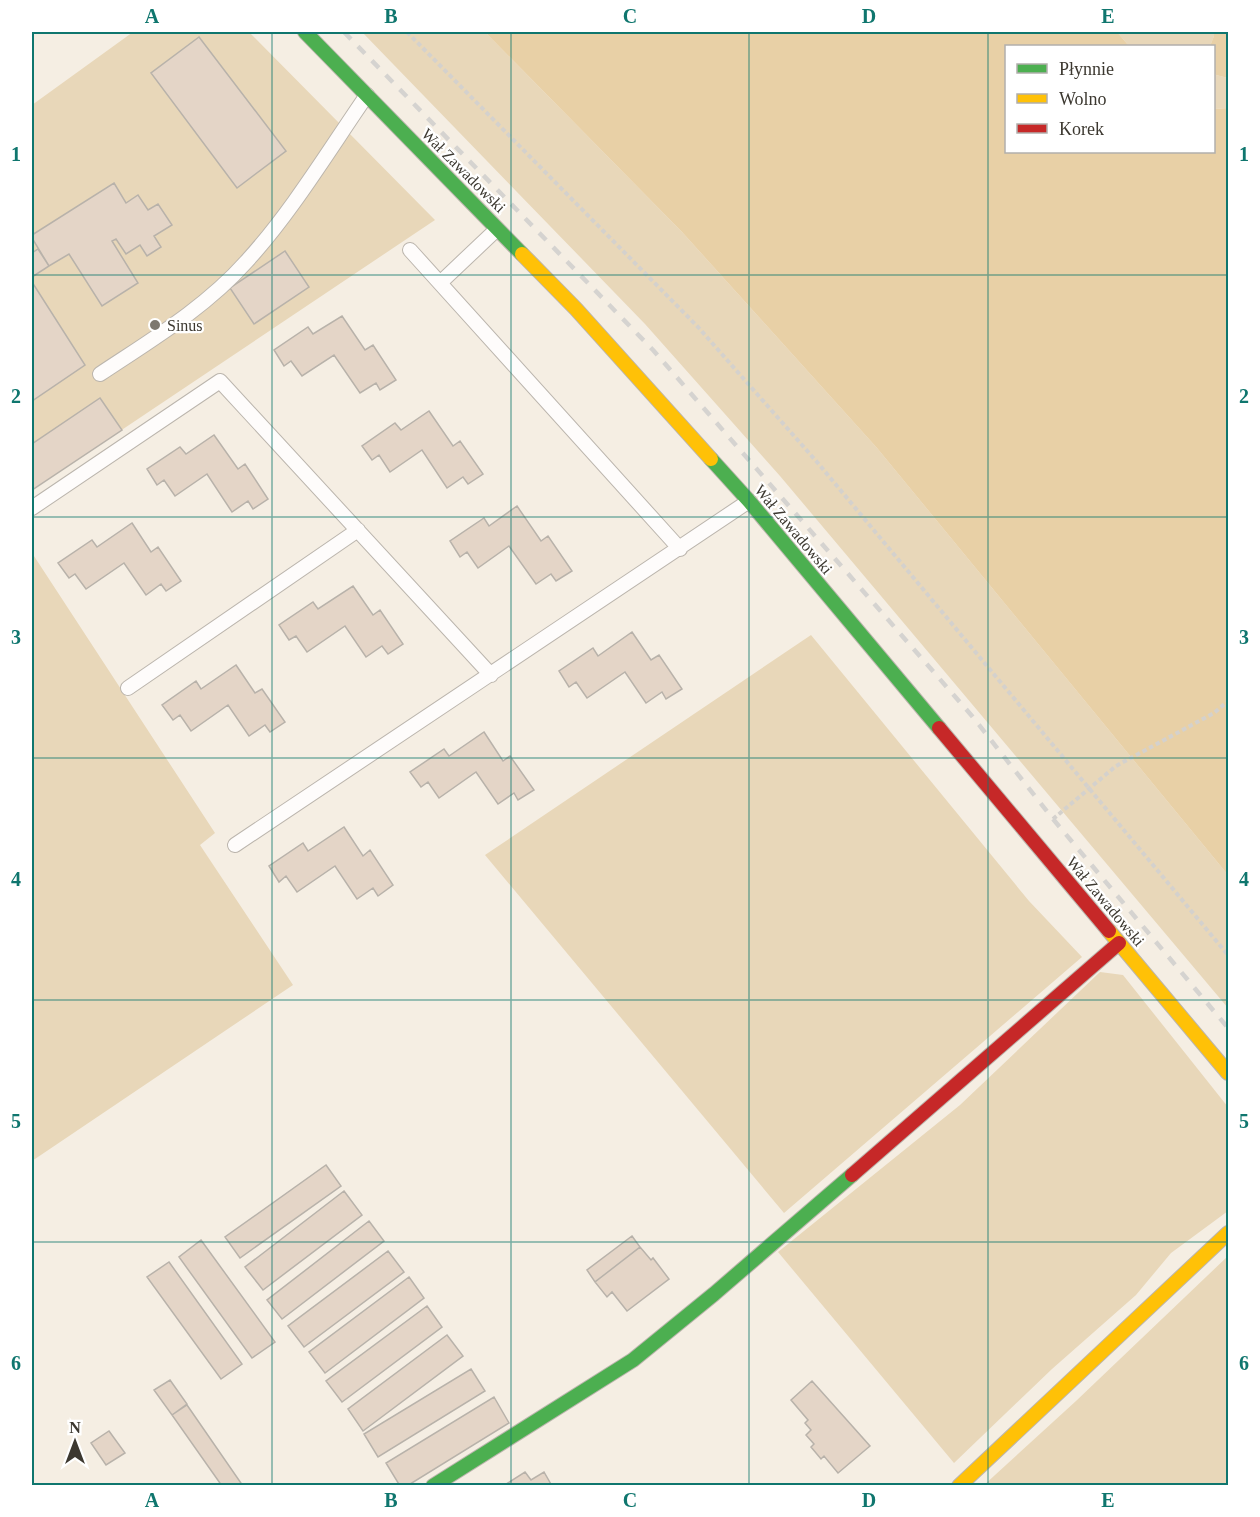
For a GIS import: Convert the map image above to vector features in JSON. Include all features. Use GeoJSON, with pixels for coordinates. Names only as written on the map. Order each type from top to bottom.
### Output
{"type":"FeatureCollection","features":[{"type":"Feature","properties":{"kind":"street","name":"Wał Zawadowski"},"geometry":{"type":"LineString","coordinates":[[305,32],[576,309],[749,501],[1228,1073]]}},
{"type":"Feature","properties":{"kind":"street"},"geometry":{"type":"LineString","coordinates":[[434,1485],[633,1360],[714,1294],[1119,943]]}},
{"type":"Feature","properties":{"kind":"street"},"geometry":{"type":"LineString","coordinates":[[959,1485],[1228,1233]]}},
{"type":"Feature","properties":{"kind":"lane"},"geometry":{"type":"LineString","coordinates":[[100,374],[194,311],[245,264],[273,230],[367,95]]}},
{"type":"Feature","properties":{"kind":"lane"},"geometry":{"type":"LineString","coordinates":[[440,284],[498,228]]}},
{"type":"Feature","properties":{"kind":"lane"},"geometry":{"type":"LineString","coordinates":[[410,250],[680,549]]}},
{"type":"Feature","properties":{"kind":"lane"},"geometry":{"type":"LineString","coordinates":[[32,508],[220,381],[491,675]]}},
{"type":"Feature","properties":{"kind":"lane"},"geometry":{"type":"LineString","coordinates":[[235,845],[749,501]]}},
{"type":"Feature","properties":{"kind":"lane"},"geometry":{"type":"LineString","coordinates":[[128,688],[358,530]]}},
{"type":"Feature","properties":{"kind":"path"},"geometry":{"type":"LineString","coordinates":[[407,32],[698,327],[817,462],[1228,955]]}},
{"type":"Feature","properties":{"kind":"path"},"geometry":{"type":"LineString","coordinates":[[1062,813],[1116,766],[1214,713],[1228,701]]}},
{"type":"Feature","properties":{"kind":"shaded area","name":"Sinus"},"geometry":{"type":"Polygon","coordinates":[[[133,32],[249,32],[435,220],[32,490],[32,105],[133,32]]]}},
{"type":"Feature","properties":{"kind":"shaded area"},"geometry":{"type":"Polygon","coordinates":[[[362,32],[485,32],[682,232],[877,448],[1228,875],[1228,1008],[780,476],[645,324],[362,32]]]}},
{"type":"Feature","properties":{"kind":"shaded area"},"geometry":{"type":"Polygon","coordinates":[[[485,32],[1117,32],[1128,45],[1005,45],[1005,153],[1215,153],[1215,109],[1228,108],[1228,618],[1226,644],[1228,656],[1228,875],[877,448],[682,232],[485,32]]]}},
{"type":"Feature","properties":{"kind":"shaded area"},"geometry":{"type":"Polygon","coordinates":[[[1117,32],[1214,32],[1210,45],[1128,45],[1117,32]]]}},
{"type":"Feature","properties":{"kind":"shaded area"},"geometry":{"type":"Polygon","coordinates":[[[1214,32],[1228,32],[1228,78],[1215,74],[1215,45],[1210,45],[1214,32]]]}},
{"type":"Feature","properties":{"kind":"shaded area"},"geometry":{"type":"Polygon","coordinates":[[[1215,74],[1228,78],[1227,108],[1215,109],[1215,74]]]}},
{"type":"Feature","properties":{"kind":"shaded area"},"geometry":{"type":"Polygon","coordinates":[[[32,553],[215,833],[200,845],[293,985],[32,1161],[32,553]]]}},
{"type":"Feature","properties":{"kind":"shaded area"},"geometry":{"type":"Polygon","coordinates":[[[811,635],[1029,901],[1082,957],[784,1213],[485,855],[811,635]]]}},
{"type":"Feature","properties":{"kind":"shaded area"},"geometry":{"type":"Polygon","coordinates":[[[1100,972],[1123,975],[1228,1107],[1228,1211],[1171,1253],[1136,1295],[1052,1369],[954,1463],[778,1252],[960,1105],[1100,972]]]}},
{"type":"Feature","properties":{"kind":"shaded area"},"geometry":{"type":"Polygon","coordinates":[[[1228,1256],[1228,1485],[983,1486],[1076,1401],[1228,1256]]]}},
{"type":"Feature","properties":{"kind":"building"},"geometry":{"type":"Polygon","coordinates":[[[199,37],[286,151],[237,188],[151,73],[199,37]]]}},
{"type":"Feature","properties":{"kind":"building"},"geometry":{"type":"Polygon","coordinates":[[[114,183],[126,203],[138,195],[148,210],[158,204],[172,225],[154,236],[161,247],[147,256],[140,245],[126,254],[116,239],[112,241],[138,283],[102,306],[69,254],[49,266],[32,235],[114,183]]]}},
{"type":"Feature","properties":{"kind":"building"},"geometry":{"type":"Polygon","coordinates":[[[38,249],[49,266],[32,277],[32,253],[38,249]]]}},
{"type":"Feature","properties":{"kind":"building"},"geometry":{"type":"Polygon","coordinates":[[[285,251],[309,287],[254,324],[230,288],[285,251]]]}},
{"type":"Feature","properties":{"kind":"building"},"geometry":{"type":"Polygon","coordinates":[[[32,282],[85,365],[32,401],[32,282]]]}},
{"type":"Feature","properties":{"kind":"building"},"geometry":{"type":"Polygon","coordinates":[[[342,316],[365,350],[373,345],[396,380],[380,390],[376,383],[360,393],[334,355],[302,376],[291,361],[284,366],[274,350],[308,327],[313,334],[342,316]]]}},
{"type":"Feature","properties":{"kind":"building"},"geometry":{"type":"Polygon","coordinates":[[[100,398],[122,430],[32,490],[32,444],[100,398]]]}},
{"type":"Feature","properties":{"kind":"building"},"geometry":{"type":"Polygon","coordinates":[[[429,411],[453,446],[460,441],[483,474],[468,484],[463,477],[447,488],[422,450],[390,472],[379,455],[372,460],[362,446],[395,423],[401,430],[429,411]]]}},
{"type":"Feature","properties":{"kind":"building"},"geometry":{"type":"Polygon","coordinates":[[[214,435],[238,469],[245,464],[268,499],[253,509],[248,501],[232,512],[207,474],[175,496],[164,480],[157,485],[147,469],[180,447],[186,454],[214,435]]]}},
{"type":"Feature","properties":{"kind":"building"},"geometry":{"type":"Polygon","coordinates":[[[517,506],[541,541],[548,536],[572,571],[556,581],[551,574],[536,584],[509,546],[478,568],[467,552],[460,557],[450,541],[484,518],[489,526],[517,506]]]}},
{"type":"Feature","properties":{"kind":"building"},"geometry":{"type":"Polygon","coordinates":[[[132,523],[151,552],[158,547],[181,581],[166,591],[161,584],[146,595],[124,563],[86,589],[75,574],[69,578],[58,563],[92,540],[97,547],[132,523]]]}},
{"type":"Feature","properties":{"kind":"building"},"geometry":{"type":"Polygon","coordinates":[[[353,586],[373,615],[380,610],[403,644],[388,654],[382,646],[366,657],[345,626],[307,652],[296,636],[289,640],[279,625],[313,602],[318,609],[353,586]]]}},
{"type":"Feature","properties":{"kind":"building"},"geometry":{"type":"Polygon","coordinates":[[[632,632],[651,660],[659,655],[682,689],[666,699],[662,692],[646,703],[625,672],[587,698],[576,682],[569,687],[559,671],[593,648],[598,656],[632,632]]]}},
{"type":"Feature","properties":{"kind":"building"},"geometry":{"type":"Polygon","coordinates":[[[236,665],[255,693],[262,689],[285,722],[270,732],[265,725],[249,736],[228,705],[191,731],[180,715],[173,720],[162,705],[196,681],[201,689],[236,665]]]}},
{"type":"Feature","properties":{"kind":"building"},"geometry":{"type":"Polygon","coordinates":[[[484,732],[503,761],[510,756],[534,790],[518,800],[514,793],[498,804],[476,772],[439,798],[428,782],[421,787],[410,772],[444,749],[449,756],[484,732]]]}},
{"type":"Feature","properties":{"kind":"building"},"geometry":{"type":"Polygon","coordinates":[[[344,827],[363,856],[370,850],[393,885],[378,896],[373,888],[357,899],[335,866],[297,892],[286,876],[279,882],[269,866],[303,843],[308,851],[344,827]]]}},
{"type":"Feature","properties":{"kind":"building"},"geometry":{"type":"Polygon","coordinates":[[[326,1165],[341,1186],[240,1258],[225,1237],[326,1165]]]}},
{"type":"Feature","properties":{"kind":"building"},"geometry":{"type":"Polygon","coordinates":[[[344,1191],[362,1215],[263,1290],[245,1267],[344,1191]]]}},
{"type":"Feature","properties":{"kind":"building"},"geometry":{"type":"Polygon","coordinates":[[[369,1221],[384,1241],[282,1319],[267,1300],[369,1221]]]}},
{"type":"Feature","properties":{"kind":"building"},"geometry":{"type":"Polygon","coordinates":[[[632,1236],[640,1247],[595,1282],[587,1270],[632,1236]]]}},
{"type":"Feature","properties":{"kind":"building"},"geometry":{"type":"Polygon","coordinates":[[[201,1240],[275,1342],[252,1358],[179,1257],[201,1240]]]}},
{"type":"Feature","properties":{"kind":"building"},"geometry":{"type":"Polygon","coordinates":[[[640,1247],[651,1260],[653,1258],[669,1279],[627,1311],[612,1292],[607,1297],[595,1282],[640,1247]]]}},
{"type":"Feature","properties":{"kind":"building"},"geometry":{"type":"Polygon","coordinates":[[[388,1251],[404,1272],[304,1347],[288,1326],[388,1251]]]}},
{"type":"Feature","properties":{"kind":"building"},"geometry":{"type":"Polygon","coordinates":[[[169,1262],[242,1364],[221,1379],[147,1277],[169,1262]]]}},
{"type":"Feature","properties":{"kind":"building"},"geometry":{"type":"Polygon","coordinates":[[[409,1277],[424,1298],[325,1373],[309,1352],[409,1277]]]}},
{"type":"Feature","properties":{"kind":"building"},"geometry":{"type":"Polygon","coordinates":[[[427,1306],[442,1327],[342,1402],[326,1381],[427,1306]]]}},
{"type":"Feature","properties":{"kind":"building"},"geometry":{"type":"Polygon","coordinates":[[[447,1335],[463,1356],[363,1431],[348,1409],[447,1335]]]}},
{"type":"Feature","properties":{"kind":"building"},"geometry":{"type":"Polygon","coordinates":[[[471,1369],[485,1391],[378,1457],[364,1434],[471,1369]]]}},
{"type":"Feature","properties":{"kind":"building"},"geometry":{"type":"Polygon","coordinates":[[[170,1380],[187,1404],[172,1415],[154,1390],[170,1380]]]}},
{"type":"Feature","properties":{"kind":"building"},"geometry":{"type":"Polygon","coordinates":[[[812,1381],[870,1446],[838,1473],[824,1456],[821,1459],[811,1447],[814,1444],[806,1435],[811,1430],[805,1423],[808,1420],[791,1400],[812,1381]]]}},
{"type":"Feature","properties":{"kind":"building"},"geometry":{"type":"Polygon","coordinates":[[[494,1397],[509,1423],[407,1486],[400,1486],[386,1463],[494,1397]]]}},
{"type":"Feature","properties":{"kind":"building"},"geometry":{"type":"Polygon","coordinates":[[[187,1405],[243,1486],[222,1486],[172,1415],[187,1405]]]}},
{"type":"Feature","properties":{"kind":"building"},"geometry":{"type":"Polygon","coordinates":[[[109,1431],[125,1453],[106,1465],[91,1443],[109,1431]]]}},
{"type":"Feature","properties":{"kind":"building"},"geometry":{"type":"Polygon","coordinates":[[[525,1472],[531,1480],[544,1472],[552,1486],[503,1486],[525,1472]]]}},
{"type":"Feature","properties":{"kind":"railway"},"geometry":{"type":"LineString","coordinates":[[344,32],[653,350],[972,716],[1053,819],[1228,1028]]}},
{"type":"Feature","properties":{"kind":"traffic: fast"},"geometry":{"type":"LineString","coordinates":[[305,32],[522,254]]}},
{"type":"Feature","properties":{"kind":"traffic: fast"},"geometry":{"type":"LineString","coordinates":[[711,459],[749,501],[939,728]]}},
{"type":"Feature","properties":{"kind":"traffic: fast"},"geometry":{"type":"LineString","coordinates":[[433,1486],[633,1360],[714,1294],[852,1175]]}},
{"type":"Feature","properties":{"kind":"traffic: slow"},"geometry":{"type":"LineString","coordinates":[[522,254],[576,309],[711,459]]}},
{"type":"Feature","properties":{"kind":"traffic: slow"},"geometry":{"type":"LineString","coordinates":[[1109,931],[1228,1073]]}},
{"type":"Feature","properties":{"kind":"traffic: slow"},"geometry":{"type":"LineString","coordinates":[[959,1486],[1228,1233]]}},
{"type":"Feature","properties":{"kind":"traffic: jam"},"geometry":{"type":"LineString","coordinates":[[939,728],[1109,931]]}},
{"type":"Feature","properties":{"kind":"traffic: jam"},"geometry":{"type":"LineString","coordinates":[[852,1175],[1119,943]]}},
{"type":"Feature","properties":{"kind":"place","name":"Sinus"},"geometry":{"type":"Point","coordinates":[155,325]}}]}
